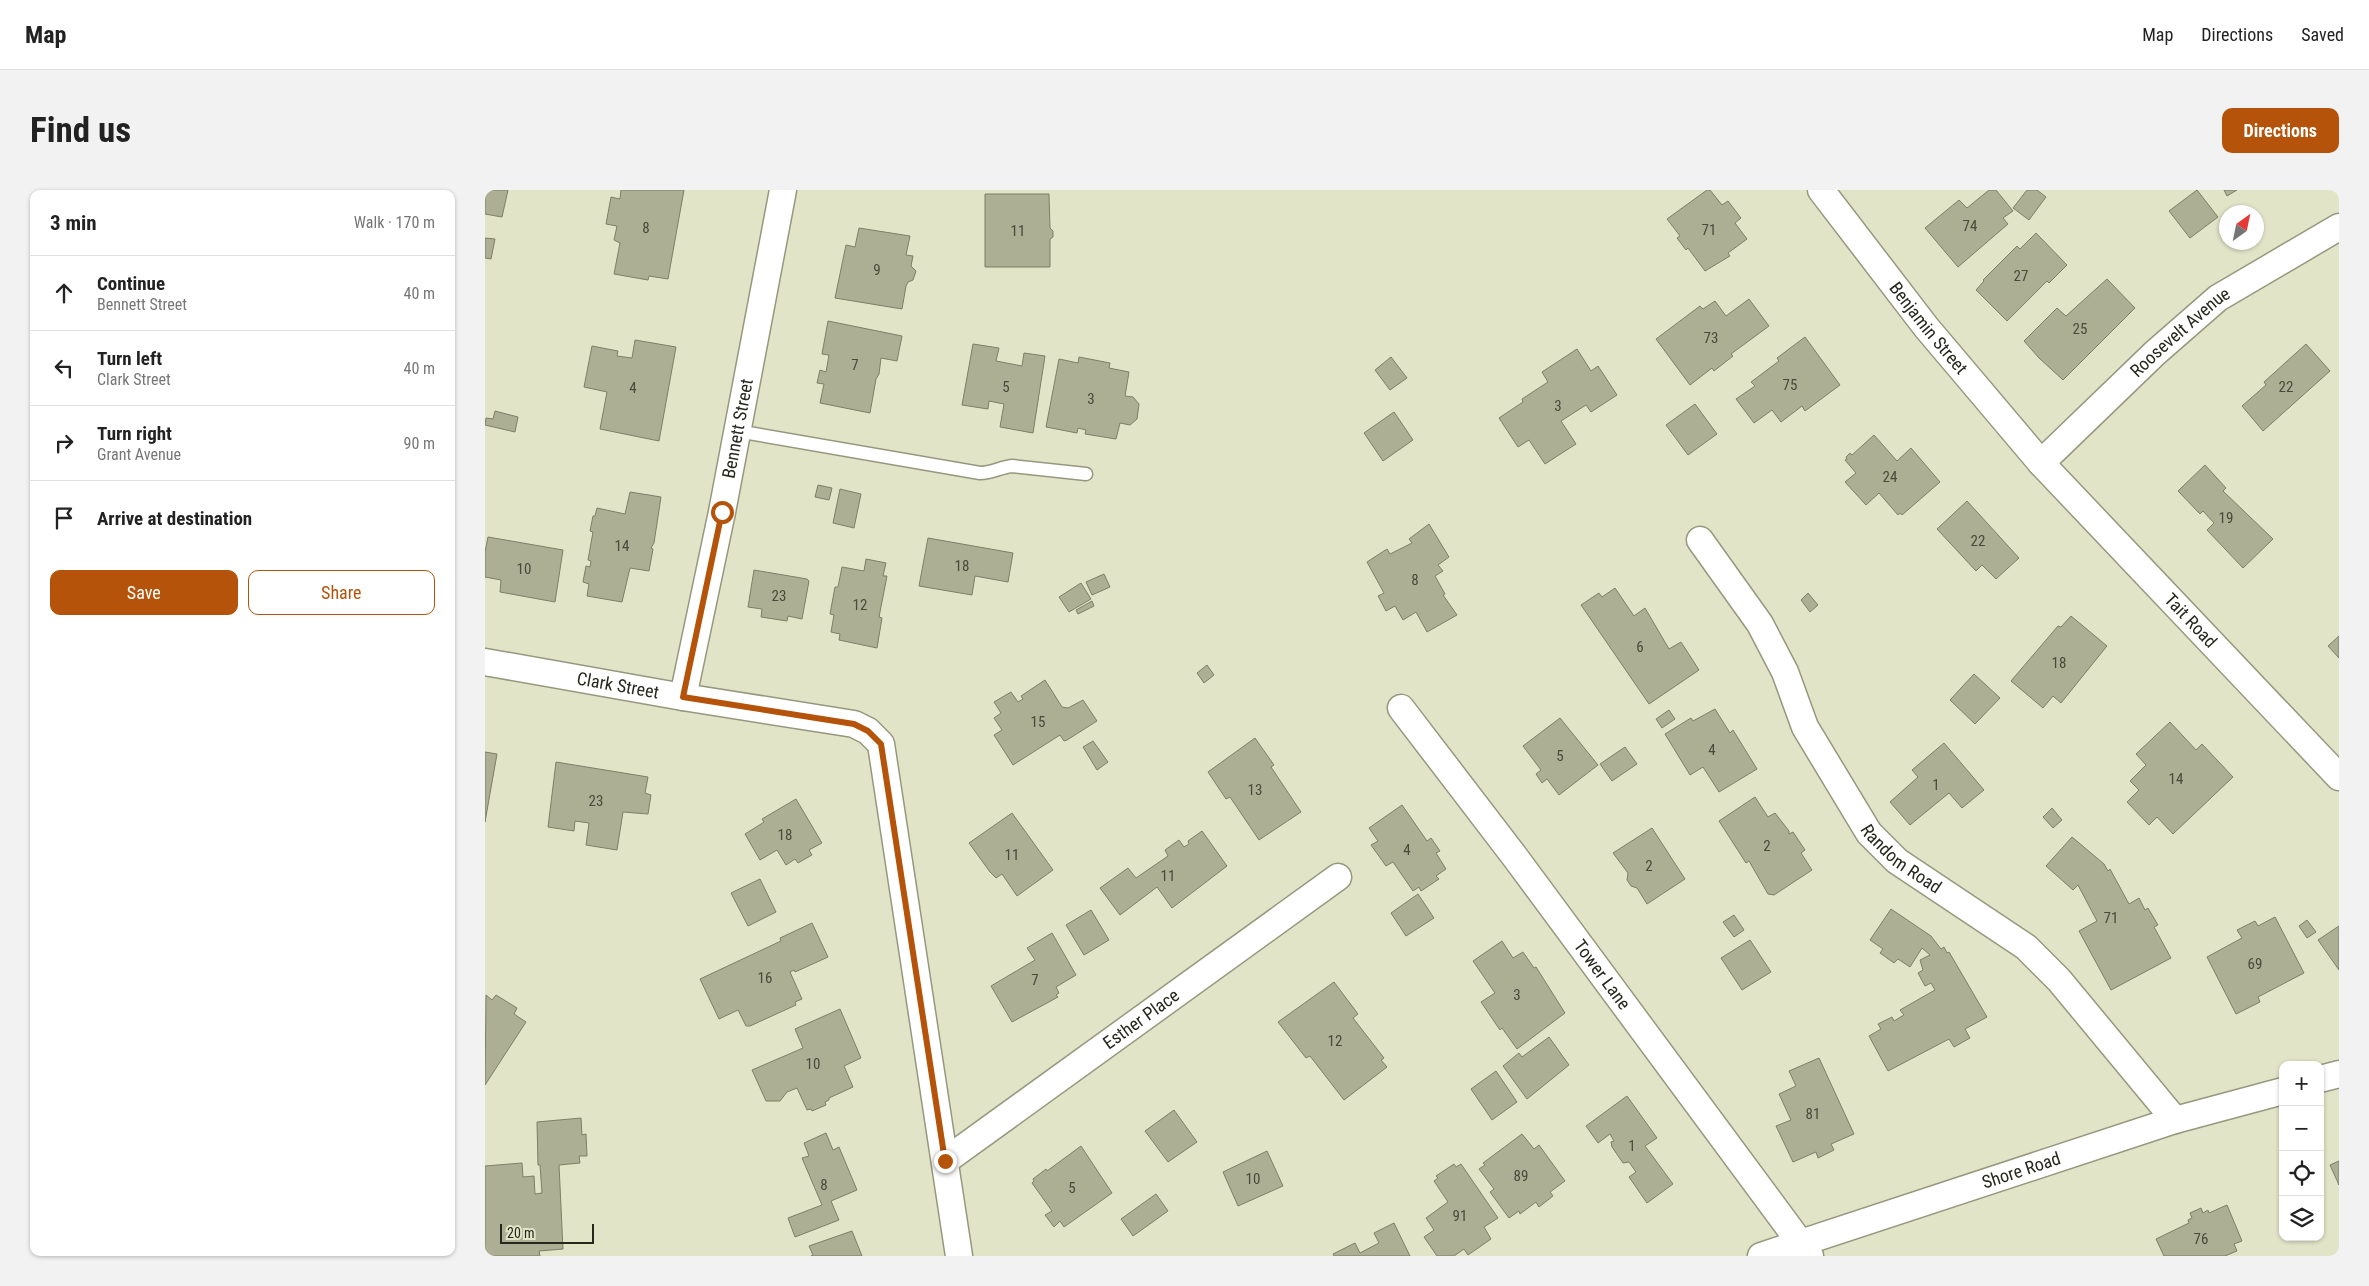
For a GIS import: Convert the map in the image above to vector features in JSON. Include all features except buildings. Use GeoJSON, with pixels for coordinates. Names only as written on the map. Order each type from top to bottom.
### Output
{"type":"FeatureCollection","features":[{"type":"Feature","properties":{"kind":"street","name":"Bennett Street"},"geometry":{"type":"LineString","coordinates":[[683,697],[737,431],[783,190]]}},
{"type":"Feature","properties":{"kind":"street","name":"Benjamin Street"},"geometry":{"type":"LineString","coordinates":[[1821,190],[1926,327],[2041,463]]}},
{"type":"Feature","properties":{"kind":"street","name":"Roosevelt Avenue"},"geometry":{"type":"LineString","coordinates":[[2041,463],[2155,353],[2218,298],[2339,226]]}},
{"type":"Feature","properties":{"kind":"street","name":"Tait Road"},"geometry":{"type":"LineString","coordinates":[[2041,463],[2339,777]]}},
{"type":"Feature","properties":{"kind":"street","name":"Random Road"},"geometry":{"type":"LineString","coordinates":[[1700,540],[1760,624],[1785,672],[1805,727],[1869,832],[1897,861],[2026,947],[2059,980],[2175,1120]]}},
{"type":"Feature","properties":{"kind":"street","name":"Clark Street"},"geometry":{"type":"LineString","coordinates":[[485,662],[683,697],[854,724],[868,731],[881,744],[945,1161]]}},
{"type":"Feature","properties":{"kind":"street","name":"Tower Lane"},"geometry":{"type":"LineString","coordinates":[[1401,708],[1515,857],[1804,1249]]}},
{"type":"Feature","properties":{"kind":"street","name":"Esther Place"},"geometry":{"type":"LineString","coordinates":[[945,1161],[1337,877]]}},
{"type":"Feature","properties":{"kind":"street"},"geometry":{"type":"LineString","coordinates":[[2324,1078],[2339,1074]]}},
{"type":"Feature","properties":{"kind":"street","name":"Shore Road"},"geometry":{"type":"LineString","coordinates":[[1761,1256],[1804,1249],[2175,1120],[2279,1092]]}},
{"type":"Feature","properties":{"kind":"street"},"geometry":{"type":"LineString","coordinates":[[945,1161],[959,1256]]}},
{"type":"Feature","properties":{"kind":"lane"},"geometry":{"type":"LineString","coordinates":[[737,431],[980,473],[1012,466],[1086,474]]}},
{"type":"Feature","properties":{"kind":"route"},"geometry":{"type":"LineString","coordinates":[[722,512],[683,697],[854,724],[868,731],[881,744],[945,1161]]}}]}
